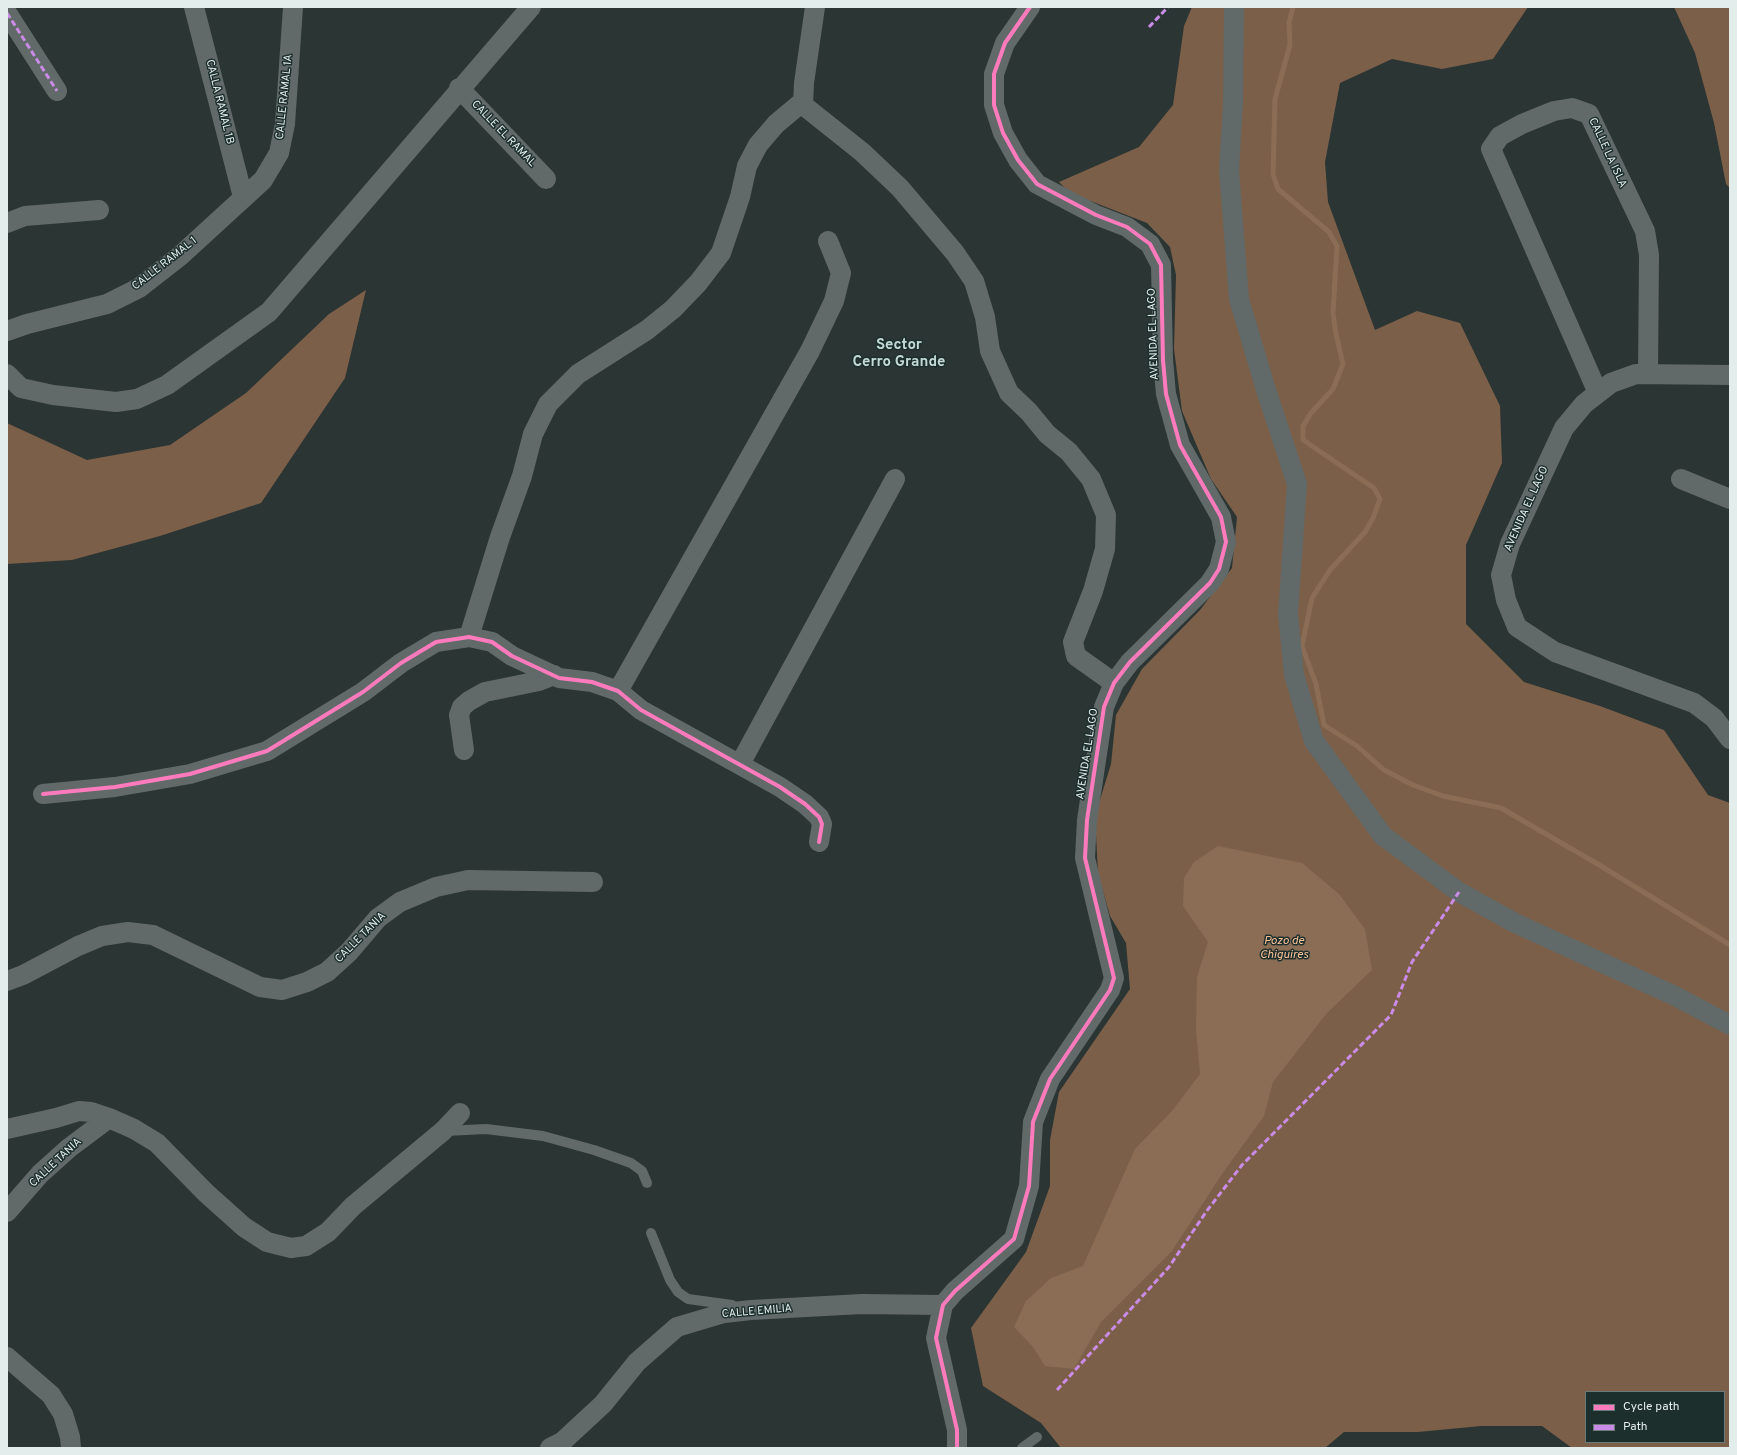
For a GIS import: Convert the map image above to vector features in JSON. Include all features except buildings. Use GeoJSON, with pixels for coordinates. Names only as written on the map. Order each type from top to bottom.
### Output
{"type":"FeatureCollection","features":[{"type":"Feature","properties":{"kind":"street","name":"CALLA RAMAL 1B"},"geometry":{"type":"LineString","coordinates":[[194,7],[243,198]]}},
{"type":"Feature","properties":{"kind":"street","name":"CALLE RAMAL 1A"},"geometry":{"type":"LineString","coordinates":[[243,198],[263,180],[279,153],[285,124],[293,7]]}},
{"type":"Feature","properties":{"kind":"street"},"geometry":{"type":"LineString","coordinates":[[7,374],[21,388],[53,395],[116,402],[137,400],[167,385],[269,312],[358,209],[459,88],[531,7]]}},
{"type":"Feature","properties":{"kind":"street"},"geometry":{"type":"LineString","coordinates":[[803,104],[804,83],[815,7]]}},
{"type":"Feature","properties":{"kind":"street","name":"AVENIDA EL LAGO"},"geometry":{"type":"LineString","coordinates":[[957,1448],[957,1430],[936,1338],[943,1305],[955,1291],[1014,1240],[1030,1186],[1033,1122],[1050,1079],[1110,990],[1114,978],[1085,858],[1087,820],[1104,707],[1114,683],[1130,662],[1210,583],[1219,569],[1226,542],[1221,517],[1180,445],[1166,394],[1162,360],[1161,264],[1150,244],[1127,227],[1090,212],[1038,184],[1018,160],[1003,133],[994,105],[994,74],[1005,43],[1030,7]]}},
{"type":"Feature","properties":{"kind":"street"},"geometry":{"type":"LineString","coordinates":[[1234,7],[1233,103],[1230,170],[1240,299],[1266,390],[1297,484],[1288,614],[1294,676],[1314,741],[1383,836],[1459,892],[1515,923],[1675,996],[1730,1025]]}},
{"type":"Feature","properties":{"kind":"street"},"geometry":{"type":"LineString","coordinates":[[7,13],[57,91]]}},
{"type":"Feature","properties":{"kind":"street","name":"CALLE EL RAMAL"},"geometry":{"type":"LineString","coordinates":[[459,88],[546,179]]}},
{"type":"Feature","properties":{"kind":"street"},"geometry":{"type":"LineString","coordinates":[[469,637],[500,537],[522,476],[533,434],[548,404],[578,374],[653,326],[673,309],[698,283],[721,253],[740,197],[747,166],[758,145],[776,124],[801,103],[803,104]]}},
{"type":"Feature","properties":{"kind":"street"},"geometry":{"type":"LineString","coordinates":[[803,104],[862,152],[900,188],[954,253],[974,281],[985,318],[990,351],[1009,393],[1029,412],[1047,434],[1068,452],[1091,480],[1106,515],[1105,549],[1093,591],[1072,642],[1076,656],[1114,683]]}},
{"type":"Feature","properties":{"kind":"street","name":"CALLE LA ISLA"},"geometry":{"type":"LineString","coordinates":[[1598,394],[1491,149],[1500,136],[1522,124],[1554,111],[1572,108],[1589,114],[1646,231],[1649,255],[1648,374]]}},
{"type":"Feature","properties":{"kind":"street","name":"CALLE RAMAL 1"},"geometry":{"type":"LineString","coordinates":[[7,332],[27,324],[107,304],[139,288],[180,256],[243,198]]}},
{"type":"Feature","properties":{"kind":"street"},"geometry":{"type":"LineString","coordinates":[[7,223],[25,216],[100,210]]}},
{"type":"Feature","properties":{"kind":"street"},"geometry":{"type":"LineString","coordinates":[[618,691],[810,351],[834,301],[841,273],[828,241]]}},
{"type":"Feature","properties":{"kind":"street","name":"AVENIDA EL LAGO"},"geometry":{"type":"LineString","coordinates":[[1730,375],[1636,374],[1611,383],[1584,404],[1564,428],[1510,544],[1501,575],[1506,600],[1517,627],[1555,652],[1694,702],[1714,718],[1730,739]]}},
{"type":"Feature","properties":{"kind":"street"},"geometry":{"type":"LineString","coordinates":[[740,764],[895,479]]}},
{"type":"Feature","properties":{"kind":"street"},"geometry":{"type":"LineString","coordinates":[[1680,479],[1730,499]]}},
{"type":"Feature","properties":{"kind":"street"},"geometry":{"type":"LineString","coordinates":[[43,794],[116,787],[190,774],[267,751],[363,692],[401,662],[436,642],[469,637],[492,642],[512,656],[554,676],[592,682],[618,691],[641,710],[740,764],[780,787],[805,804],[819,817],[822,824],[819,842]]}},
{"type":"Feature","properties":{"kind":"street"},"geometry":{"type":"LineString","coordinates":[[464,750],[459,715],[462,707],[469,700],[485,692],[539,681],[554,676]]}},
{"type":"Feature","properties":{"kind":"street","name":"CALLE TANIA"},"geometry":{"type":"LineString","coordinates":[[7,981],[23,975],[78,946],[102,936],[128,932],[153,935],[260,987],[282,990],[307,982],[327,972],[348,952],[378,918],[400,902],[436,887],[468,880],[593,882]]}},
{"type":"Feature","properties":{"kind":"street"},"geometry":{"type":"LineString","coordinates":[[7,1129],[56,1118],[79,1111],[91,1112],[109,1118],[134,1129],[157,1142],[206,1193],[244,1227],[267,1242],[291,1248],[306,1246],[328,1232],[353,1206],[442,1131],[460,1113]]}},
{"type":"Feature","properties":{"kind":"street","name":"CALLE TANIA"},"geometry":{"type":"LineString","coordinates":[[7,1212],[40,1174],[69,1148],[109,1118]]}},
{"type":"Feature","properties":{"kind":"street","name":"CALLE EMILIA"},"geometry":{"type":"LineString","coordinates":[[550,1448],[562,1442],[603,1404],[637,1362],[677,1327],[724,1313],[750,1310],[862,1304],[943,1305]]}},
{"type":"Feature","properties":{"kind":"street"},"geometry":{"type":"LineString","coordinates":[[7,1357],[51,1396],[63,1414],[70,1438],[71,1448]]}},
{"type":"Feature","properties":{"kind":"lane"},"geometry":{"type":"LineString","coordinates":[[442,1131],[486,1129],[543,1136],[594,1150],[631,1163],[642,1171],[646,1183]]}},
{"type":"Feature","properties":{"kind":"lane"},"geometry":{"type":"LineString","coordinates":[[651,1233],[670,1280],[678,1292],[688,1299],[739,1306],[750,1310]]}},
{"type":"Feature","properties":{"kind":"lane"},"geometry":{"type":"LineString","coordinates":[[1022,1448],[1037,1437]]}},
{"type":"Feature","properties":{"kind":"shaded area"},"geometry":{"type":"Polygon","coordinates":[[[1192,7],[1528,7],[1493,59],[1442,69],[1392,59],[1340,83],[1325,162],[1328,202],[1375,330],[1417,311],[1460,323],[1500,406],[1502,463],[1466,545],[1466,624],[1524,682],[1600,706],[1664,730],[1708,795],[1730,803],[1730,1448],[1572,1448],[1542,1426],[1481,1426],[1418,1432],[1344,1432],[1325,1448],[1061,1448],[1041,1423],[983,1386],[971,1328],[1026,1252],[1050,1186],[1050,1140],[1059,1092],[1130,989],[1126,943],[1110,916],[1098,873],[1095,816],[1111,764],[1116,715],[1142,669],[1200,610],[1232,568],[1237,517],[1211,479],[1182,411],[1174,349],[1176,275],[1170,247],[1147,223],[1070,193],[1059,182],[1139,147],[1173,105],[1184,26],[1192,7]]]}},
{"type":"Feature","properties":{"kind":"shaded area"},"geometry":{"type":"Polygon","coordinates":[[[1674,7],[1730,7],[1730,188],[1726,184],[1714,123],[1695,53],[1674,7]]]}},
{"type":"Feature","properties":{"kind":"shaded area"},"geometry":{"type":"Polygon","coordinates":[[[366,290],[345,378],[261,503],[160,536],[72,560],[7,564],[7,423],[87,460],[170,445],[246,393],[329,314],[366,290]]]}},
{"type":"Feature","properties":{"kind":"water","name":"Pozo de Chiguires"},"geometry":{"type":"Polygon","coordinates":[[[1218,846],[1302,863],[1339,894],[1365,929],[1372,970],[1327,1013],[1273,1082],[1264,1116],[1222,1174],[1172,1251],[1101,1322],[1074,1369],[1045,1366],[1033,1347],[1014,1327],[1026,1301],[1051,1278],[1083,1266],[1135,1149],[1172,1111],[1200,1074],[1196,1029],[1197,977],[1208,942],[1183,906],[1184,878],[1194,862],[1218,846]]]}},
{"type":"Feature","properties":{"kind":"waterway"},"geometry":{"type":"LineString","coordinates":[[1293,7],[1289,23],[1290,45],[1275,99],[1273,174],[1278,189],[1329,232],[1337,246],[1333,313],[1343,364],[1333,389],[1311,413],[1303,426],[1303,440],[1374,488],[1380,499],[1373,518],[1365,532],[1330,570],[1312,598],[1302,646],[1316,684],[1324,725],[1357,746],[1384,770],[1413,785],[1443,796],[1501,808],[1601,866],[1730,945]]}},
{"type":"Feature","properties":{"kind":"marked path"},"geometry":{"type":"LineString","coordinates":[[1149,27],[1168,7]]}},
{"type":"Feature","properties":{"kind":"marked path"},"geometry":{"type":"LineString","coordinates":[[7,13],[57,91]]}},
{"type":"Feature","properties":{"kind":"marked path"},"geometry":{"type":"LineString","coordinates":[[1057,1390],[1169,1267],[1206,1212],[1242,1165],[1391,1015],[1412,962],[1459,892]]}},
{"type":"Feature","properties":{"kind":"cycle path"},"geometry":{"type":"LineString","coordinates":[[957,1448],[957,1430],[936,1338],[943,1305],[955,1291],[1014,1239],[1029,1186],[1033,1122],[1050,1079],[1110,990],[1114,978],[1085,858],[1087,820],[1104,707],[1114,683],[1130,662],[1210,583],[1219,569],[1226,542],[1221,517],[1180,445],[1166,394],[1163,360],[1161,265],[1150,244],[1127,227],[1096,215],[1037,184],[1018,160],[1003,133],[994,105],[994,74],[1005,43],[1030,7]]}},
{"type":"Feature","properties":{"kind":"cycle path"},"geometry":{"type":"LineString","coordinates":[[43,794],[115,787],[190,774],[267,751],[363,692],[401,663],[436,642],[469,637],[492,642],[512,656],[559,678],[592,682],[618,691],[641,710],[780,787],[805,804],[819,817],[822,824],[819,842]]}},
{"type":"Feature","properties":{"kind":"district","name":"Sector Cerro Grande"},"geometry":{"type":"Point","coordinates":[899,354]}}]}
